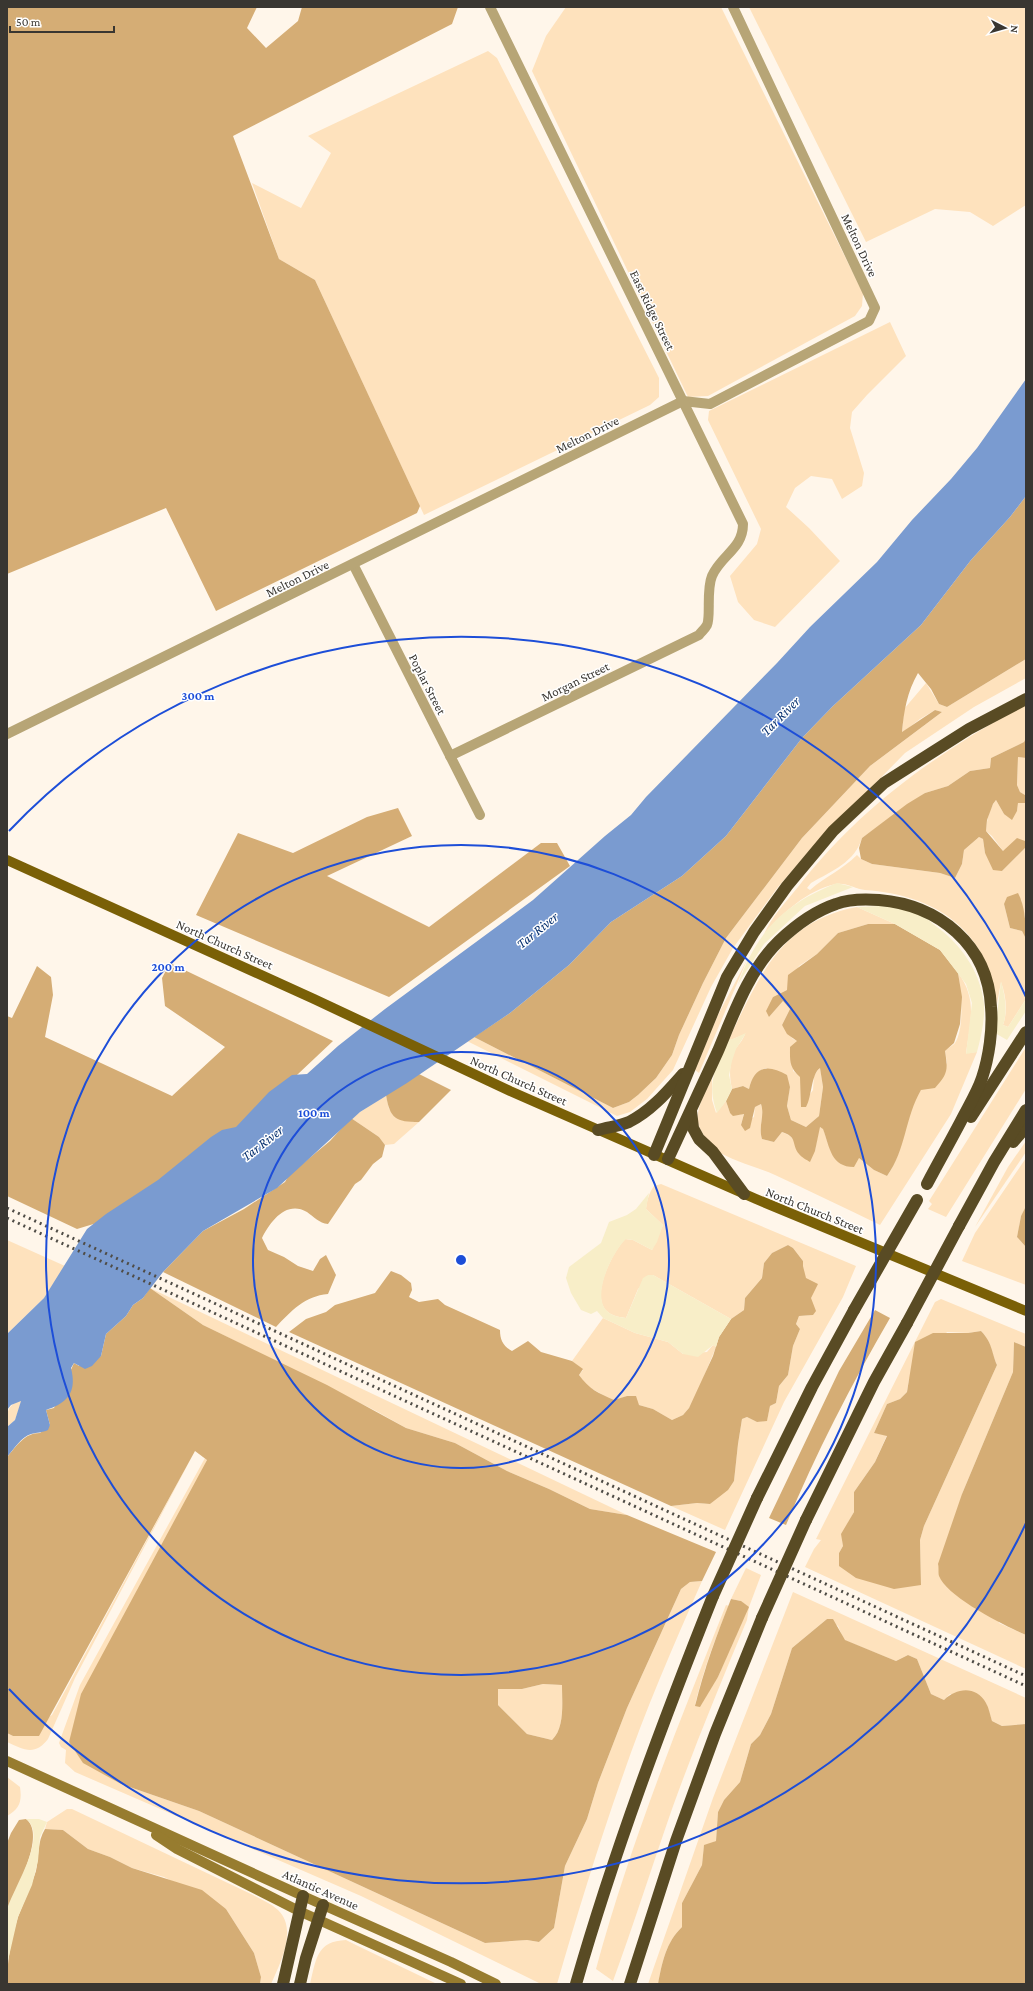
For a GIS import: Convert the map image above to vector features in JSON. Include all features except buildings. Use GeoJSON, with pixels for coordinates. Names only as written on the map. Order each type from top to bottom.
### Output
{"type":"FeatureCollection","features":[{"type":"Feature","properties":{"kind":"highway"},"geometry":{"type":"LineString","coordinates":[[654,1155],[727,977],[754,932],[787,886],[833,831],[884,784],[969,729],[1026,699]]}},
{"type":"Feature","properties":{"kind":"highway"},"geometry":{"type":"LineString","coordinates":[[668,1159],[757,968],[780,940],[810,916],[838,903],[870,899],[904,904],[945,921],[967,942],[983,969],[992,1006],[990,1032],[982,1079],[927,1184]]}},
{"type":"Feature","properties":{"kind":"highway"},"geometry":{"type":"LineString","coordinates":[[576,1984],[629,1817],[665,1715],[713,1596],[757,1498],[812,1387],[917,1200],[1026,1032]]}},
{"type":"Feature","properties":{"kind":"highway"},"geometry":{"type":"LineString","coordinates":[[598,1130],[628,1122],[643,1112],[658,1101],[689,1068]]}},
{"type":"Feature","properties":{"kind":"highway"},"geometry":{"type":"LineString","coordinates":[[691,1109],[693,1128],[699,1139],[713,1152],[744,1194]]}},
{"type":"Feature","properties":{"kind":"highway"},"geometry":{"type":"LineString","coordinates":[[630,1982],[676,1841],[715,1734],[762,1618],[806,1520],[874,1382],[994,1162],[1026,1110]]}},
{"type":"Feature","properties":{"kind":"highway"},"geometry":{"type":"LineString","coordinates":[[994,1162],[1026,1128]]}},
{"type":"Feature","properties":{"kind":"highway"},"geometry":{"type":"LineString","coordinates":[[283,1984],[303,1896]]}},
{"type":"Feature","properties":{"kind":"highway"},"geometry":{"type":"LineString","coordinates":[[300,1984],[318,1919],[324,1905]]}},
{"type":"Feature","properties":{"kind":"main road","name":"North Church Street"},"geometry":{"type":"LineString","coordinates":[[7,860],[314,999],[510,1091],[654,1155],[668,1159],[744,1194],[1026,1311]]}},
{"type":"Feature","properties":{"kind":"main road","name":"Atlantic Avenue"},"geometry":{"type":"LineString","coordinates":[[7,1761],[452,1962],[496,1984]]}},
{"type":"Feature","properties":{"kind":"main road","name":"Atlantic Avenue"},"geometry":{"type":"LineString","coordinates":[[135,1820],[177,1849],[299,1911],[461,1984]]}},
{"type":"Feature","properties":{"kind":"street","name":"East Ridge Street"},"geometry":{"type":"LineString","coordinates":[[490,7],[743,524],[743,534],[737,546],[722,560],[712,576],[708,595],[707,625]]}},
{"type":"Feature","properties":{"kind":"street","name":"Melton Drive"},"geometry":{"type":"LineString","coordinates":[[7,734],[683,401],[710,404],[869,321],[875,308],[733,7]]}},
{"type":"Feature","properties":{"kind":"street","name":"Poplar Street"},"geometry":{"type":"LineString","coordinates":[[353,564],[480,815]]}},
{"type":"Feature","properties":{"kind":"street","name":"Morgan Street"},"geometry":{"type":"LineString","coordinates":[[450,756],[699,635],[707,625]]}},
{"type":"Feature","properties":{"kind":"shaded area"},"geometry":{"type":"Polygon","coordinates":[[[7,7],[257,7],[247,28],[266,48],[298,21],[302,7],[458,7],[452,24],[233,136],[279,259],[315,280],[420,506],[417,513],[216,611],[166,508],[7,574],[7,7]]]}},
{"type":"Feature","properties":{"kind":"shaded area"},"geometry":{"type":"Polygon","coordinates":[[[566,7],[721,7],[863,293],[862,306],[855,316],[708,396],[688,397],[532,71],[546,36],[566,7]]]}},
{"type":"Feature","properties":{"kind":"shaded area"},"geometry":{"type":"Polygon","coordinates":[[[749,7],[1026,7],[1026,205],[993,226],[970,212],[935,209],[866,242],[749,7]]]}},
{"type":"Feature","properties":{"kind":"shaded area"},"geometry":{"type":"Polygon","coordinates":[[[488,51],[497,58],[659,378],[659,397],[650,405],[424,515],[315,280],[279,259],[252,183],[301,208],[331,153],[308,136],[488,51]]]}},
{"type":"Feature","properties":{"kind":"shaded area"},"geometry":{"type":"Polygon","coordinates":[[[890,322],[906,356],[852,412],[850,428],[864,473],[862,486],[842,499],[832,479],[811,476],[795,488],[786,507],[809,528],[840,561],[775,627],[754,620],[738,602],[730,576],[757,544],[761,529],[708,420],[709,411],[890,322]]]}},
{"type":"Feature","properties":{"kind":"shaded area"},"geometry":{"type":"Polygon","coordinates":[[[1026,496],[1026,659],[947,707],[939,704],[931,689],[918,673],[911,687],[902,732],[935,710],[942,712],[870,766],[802,838],[726,938],[679,1035],[672,1055],[656,1078],[629,1102],[613,1108],[474,1037],[510,1013],[569,965],[611,922],[682,876],[726,836],[802,738],[833,706],[921,625],[971,560],[1010,517],[1026,496]]]}},
{"type":"Feature","properties":{"kind":"shaded area"},"geometry":{"type":"Polygon","coordinates":[[[1026,659],[1026,678],[974,707],[905,753],[809,851],[778,887],[733,948],[711,987],[673,1070],[647,1099],[630,1112],[617,1116],[467,1041],[474,1037],[613,1108],[629,1102],[656,1078],[672,1055],[679,1035],[703,983],[726,938],[802,838],[870,766],[942,712],[935,710],[902,733],[904,709],[926,683],[939,704],[947,707],[1026,659]]]}},
{"type":"Feature","properties":{"kind":"shaded area"},"geometry":{"type":"Polygon","coordinates":[[[1026,704],[1026,738],[1024,742],[991,758],[990,768],[970,771],[948,786],[925,793],[862,838],[859,846],[848,860],[835,870],[811,883],[807,888],[810,890],[846,865],[857,855],[861,859],[872,864],[940,873],[955,878],[962,864],[964,850],[979,837],[983,839],[985,853],[1002,871],[1025,848],[1003,851],[992,836],[986,831],[990,811],[996,800],[1004,814],[1017,811],[1018,803],[1026,803],[1026,918],[1021,899],[1004,904],[1010,928],[1022,931],[1026,939],[1026,999],[1008,1027],[1003,1025],[1006,1014],[1006,1004],[1001,982],[997,1004],[992,978],[983,956],[970,937],[954,921],[936,909],[914,900],[891,893],[836,884],[815,891],[796,903],[764,934],[780,909],[822,858],[847,831],[874,807],[932,762],[993,722],[1026,704]]]}},
{"type":"Feature","properties":{"kind":"shaded area"},"geometry":{"type":"Polygon","coordinates":[[[1026,738],[1026,758],[1018,757],[1017,785],[1020,792],[1025,795],[1026,803],[1018,803],[1017,811],[1012,820],[1004,814],[996,800],[987,820],[986,831],[1003,851],[1017,838],[1025,841],[1025,848],[1002,871],[993,870],[985,853],[983,839],[979,837],[964,850],[962,864],[955,878],[940,873],[872,864],[861,859],[859,848],[862,838],[907,804],[925,793],[948,786],[970,771],[990,768],[991,758],[1024,742],[1026,738]]]}},
{"type":"Feature","properties":{"kind":"shaded area"},"geometry":{"type":"Polygon","coordinates":[[[1018,757],[1026,758],[1026,798],[1025,795],[1020,792],[1017,785],[1018,757]]]}},
{"type":"Feature","properties":{"kind":"shaded area"},"geometry":{"type":"Polygon","coordinates":[[[398,808],[412,836],[327,876],[429,927],[541,843],[557,843],[570,866],[389,997],[196,915],[238,833],[293,853],[367,817],[398,808]]]}},
{"type":"Feature","properties":{"kind":"shaded area"},"geometry":{"type":"Polygon","coordinates":[[[1018,893],[1024,909],[1026,939],[1022,931],[1010,928],[1004,904],[1007,897],[1018,893]]]}},
{"type":"Feature","properties":{"kind":"shaded area"},"geometry":{"type":"Polygon","coordinates":[[[857,907],[895,924],[868,924],[838,933],[817,954],[799,966],[787,990],[773,997],[769,1017],[783,1001],[790,1009],[782,1025],[793,1039],[798,1041],[793,1071],[801,1077],[801,1107],[813,1090],[814,1076],[820,1067],[823,1087],[819,1116],[806,1127],[791,1120],[787,1106],[790,1086],[766,1068],[759,1071],[754,1076],[749,1089],[743,1086],[732,1089],[730,1079],[731,1064],[735,1050],[745,1034],[729,1039],[751,994],[763,974],[776,955],[791,939],[809,925],[831,914],[857,907]]]}},
{"type":"Feature","properties":{"kind":"shaded area"},"geometry":{"type":"Polygon","coordinates":[[[868,924],[895,924],[940,950],[958,973],[962,997],[960,1024],[954,1043],[945,1051],[947,1067],[945,1075],[935,1088],[921,1090],[912,1111],[898,1155],[887,1176],[874,1170],[859,1158],[854,1167],[840,1164],[832,1155],[823,1129],[820,1127],[815,1151],[810,1162],[799,1154],[792,1139],[787,1134],[782,1132],[774,1142],[762,1139],[761,1104],[755,1107],[750,1128],[745,1131],[741,1125],[744,1114],[733,1116],[730,1113],[726,1101],[732,1089],[743,1086],[749,1089],[751,1081],[758,1072],[763,1069],[774,1069],[787,1075],[790,1087],[787,1106],[791,1120],[806,1127],[819,1116],[823,1087],[820,1068],[813,1080],[808,1103],[806,1107],[801,1107],[800,1077],[792,1067],[790,1056],[790,1047],[797,1041],[787,1034],[782,1025],[790,1009],[783,1001],[769,1017],[766,1011],[773,997],[787,990],[788,975],[817,954],[838,933],[868,924]]]}},
{"type":"Feature","properties":{"kind":"shaded area"},"geometry":{"type":"Polygon","coordinates":[[[747,960],[699,1073],[695,1070],[718,1015],[747,960]]]}},
{"type":"Feature","properties":{"kind":"shaded area"},"geometry":{"type":"Polygon","coordinates":[[[170,963],[333,1041],[244,1125],[120,1216],[77,1229],[7,1196],[7,1016],[12,1018],[37,966],[51,977],[53,995],[45,1037],[172,1096],[225,1047],[165,1006],[162,978],[170,963]]]}},
{"type":"Feature","properties":{"kind":"shaded area"},"geometry":{"type":"Polygon","coordinates":[[[958,973],[968,992],[971,1012],[966,1053],[977,1052],[951,1114],[880,1225],[775,1175],[722,1154],[713,1147],[705,1137],[698,1122],[698,1111],[712,1078],[712,1100],[716,1113],[726,1101],[730,1113],[739,1115],[744,1113],[741,1125],[754,1117],[755,1107],[761,1104],[762,1139],[774,1142],[782,1132],[792,1138],[799,1154],[815,1151],[819,1127],[823,1128],[828,1144],[859,1158],[874,1170],[887,1176],[897,1157],[908,1117],[916,1098],[926,1084],[947,1063],[945,1051],[955,1043],[958,1036],[961,1009],[958,973]]]}},
{"type":"Feature","properties":{"kind":"shaded area"},"geometry":{"type":"Polygon","coordinates":[[[1026,1047],[1026,1089],[946,1217],[928,1209],[932,1204],[929,1201],[1026,1047]]]}},
{"type":"Feature","properties":{"kind":"shaded area"},"geometry":{"type":"Polygon","coordinates":[[[419,1074],[451,1090],[419,1122],[405,1121],[395,1118],[390,1109],[386,1095],[419,1074]]]}},
{"type":"Feature","properties":{"kind":"shaded area"},"geometry":{"type":"Polygon","coordinates":[[[386,1095],[389,1109],[413,1122],[419,1122],[394,1144],[385,1145],[379,1137],[351,1118],[386,1095]]]}},
{"type":"Feature","properties":{"kind":"shaded area"},"geometry":{"type":"Polygon","coordinates":[[[351,1118],[379,1137],[385,1145],[382,1157],[373,1164],[361,1180],[355,1184],[328,1224],[319,1221],[307,1212],[299,1209],[292,1209],[280,1214],[269,1226],[262,1238],[268,1250],[284,1257],[298,1266],[313,1271],[320,1259],[326,1255],[336,1275],[328,1294],[320,1295],[305,1301],[287,1315],[276,1327],[163,1272],[203,1231],[244,1209],[285,1182],[289,1175],[330,1141],[351,1118]]]}},
{"type":"Feature","properties":{"kind":"shaded area"},"geometry":{"type":"Polygon","coordinates":[[[1026,1141],[1026,1152],[975,1227],[1008,1167],[1026,1141]]]}},
{"type":"Feature","properties":{"kind":"shaded area"},"geometry":{"type":"Polygon","coordinates":[[[1026,1158],[1026,1206],[1021,1216],[1017,1237],[1026,1247],[1026,1285],[962,1261],[975,1233],[1026,1158]]]}},
{"type":"Feature","properties":{"kind":"shaded area"},"geometry":{"type":"Polygon","coordinates":[[[661,1184],[856,1266],[843,1297],[784,1402],[725,1530],[671,1506],[697,1503],[710,1504],[734,1481],[742,1419],[747,1417],[757,1422],[767,1420],[770,1406],[776,1403],[779,1386],[788,1375],[793,1346],[800,1329],[796,1324],[799,1316],[813,1315],[812,1309],[804,1273],[803,1261],[793,1248],[788,1245],[772,1253],[764,1263],[762,1278],[745,1298],[744,1310],[731,1319],[653,1275],[638,1289],[626,1318],[615,1316],[605,1309],[601,1300],[601,1290],[604,1278],[608,1266],[625,1239],[633,1240],[652,1250],[663,1225],[646,1209],[646,1206],[654,1186],[661,1184]]]}},
{"type":"Feature","properties":{"kind":"shaded area"},"geometry":{"type":"Polygon","coordinates":[[[1026,1206],[1026,1247],[1017,1237],[1021,1216],[1026,1206]]]}},
{"type":"Feature","properties":{"kind":"shaded area"},"geometry":{"type":"Polygon","coordinates":[[[7,1240],[65,1266],[44,1298],[7,1334],[7,1240]]]}},
{"type":"Feature","properties":{"kind":"shaded area"},"geometry":{"type":"Polygon","coordinates":[[[788,1245],[793,1248],[803,1261],[806,1278],[818,1284],[811,1298],[816,1311],[813,1315],[799,1316],[796,1324],[800,1329],[793,1346],[788,1375],[779,1386],[776,1403],[770,1406],[767,1421],[757,1422],[747,1417],[742,1419],[734,1481],[728,1490],[710,1504],[697,1503],[671,1506],[289,1332],[306,1319],[326,1312],[335,1305],[375,1293],[391,1271],[401,1275],[411,1283],[412,1290],[409,1297],[419,1302],[438,1299],[445,1305],[500,1330],[503,1342],[506,1347],[512,1351],[528,1341],[541,1352],[572,1361],[583,1369],[579,1375],[583,1380],[599,1393],[614,1400],[627,1396],[636,1396],[639,1405],[653,1409],[672,1420],[683,1415],[689,1408],[713,1356],[719,1337],[731,1319],[744,1310],[745,1298],[762,1278],[764,1263],[772,1253],[788,1245]]]}},
{"type":"Feature","properties":{"kind":"shaded area"},"geometry":{"type":"Polygon","coordinates":[[[150,1288],[627,1515],[590,1509],[507,1471],[455,1443],[406,1428],[376,1411],[203,1325],[150,1288]]]}},
{"type":"Feature","properties":{"kind":"shaded area"},"geometry":{"type":"Polygon","coordinates":[[[150,1288],[203,1325],[327,1385],[406,1428],[455,1443],[507,1471],[590,1509],[627,1515],[716,1552],[702,1581],[690,1582],[681,1589],[627,1708],[598,1783],[587,1819],[565,1866],[554,1928],[539,1942],[527,1940],[485,1943],[199,1811],[121,1784],[83,1763],[69,1742],[81,1694],[207,1460],[195,1451],[39,1736],[13,1736],[7,1733],[7,1457],[25,1438],[30,1435],[40,1433],[50,1425],[46,1410],[54,1408],[74,1363],[79,1366],[101,1356],[106,1334],[126,1316],[133,1305],[143,1298],[150,1288]],[[543,1684],[522,1689],[498,1689],[498,1705],[527,1734],[552,1740],[559,1729],[561,1722],[562,1685],[543,1684]]]}},
{"type":"Feature","properties":{"kind":"shaded area"},"geometry":{"type":"Polygon","coordinates":[[[941,1299],[1026,1334],[1026,1347],[1014,1342],[1013,1372],[962,1494],[999,1623],[1026,1635],[1026,1669],[805,1567],[814,1549],[821,1540],[816,1539],[935,1302],[941,1299]],[[981,1331],[968,1333],[947,1332],[909,1379],[907,1392],[900,1399],[887,1404],[874,1433],[887,1435],[875,1462],[854,1492],[854,1512],[842,1534],[843,1546],[839,1553],[921,1585],[920,1540],[924,1526],[997,1365],[985,1335],[981,1331]]]}},
{"type":"Feature","properties":{"kind":"shaded area"},"geometry":{"type":"Polygon","coordinates":[[[875,1310],[890,1318],[835,1420],[809,1472],[786,1525],[769,1518],[839,1371],[875,1310]]]}},
{"type":"Feature","properties":{"kind":"shaded area"},"geometry":{"type":"Polygon","coordinates":[[[603,1318],[635,1333],[668,1342],[683,1354],[707,1352],[713,1345],[716,1347],[698,1391],[689,1408],[683,1415],[672,1420],[653,1409],[639,1405],[627,1396],[614,1401],[587,1386],[579,1375],[583,1370],[572,1361],[603,1318]]]}},
{"type":"Feature","properties":{"kind":"shaded area"},"geometry":{"type":"Polygon","coordinates":[[[981,1331],[990,1344],[997,1365],[924,1526],[920,1540],[921,1585],[894,1589],[856,1578],[839,1566],[839,1553],[843,1546],[841,1534],[854,1512],[854,1492],[875,1462],[887,1436],[874,1433],[887,1404],[900,1399],[907,1392],[915,1342],[933,1333],[968,1333],[981,1331]]]}},
{"type":"Feature","properties":{"kind":"shaded area"},"geometry":{"type":"Polygon","coordinates":[[[1014,1342],[1026,1347],[1026,1635],[978,1610],[953,1593],[944,1584],[939,1576],[938,1564],[962,1494],[1013,1372],[1014,1342]]]}},
{"type":"Feature","properties":{"kind":"shaded area"},"geometry":{"type":"Polygon","coordinates":[[[22,1400],[15,1420],[7,1427],[8,1410],[13,1404],[22,1400]]]}},
{"type":"Feature","properties":{"kind":"shaded area"},"geometry":{"type":"Polygon","coordinates":[[[195,1451],[75,1678],[48,1739],[34,1750],[24,1749],[7,1742],[7,1733],[13,1736],[52,1715],[195,1451]]]}},
{"type":"Feature","properties":{"kind":"shaded area"},"geometry":{"type":"Polygon","coordinates":[[[205,1458],[207,1460],[69,1742],[83,1762],[121,1784],[199,1811],[485,1943],[527,1940],[539,1942],[554,1928],[565,1866],[587,1819],[598,1783],[627,1708],[681,1589],[690,1582],[702,1581],[680,1630],[631,1753],[596,1855],[557,1984],[541,1984],[361,1896],[75,1772],[65,1763],[66,1750],[61,1747],[59,1743],[80,1685],[205,1458]]]}},
{"type":"Feature","properties":{"kind":"shaded area"},"geometry":{"type":"Polygon","coordinates":[[[746,1568],[761,1575],[749,1607],[747,1620],[708,1714],[681,1785],[613,1981],[596,1969],[609,1922],[639,1831],[726,1605],[729,1606],[710,1655],[695,1705],[718,1677],[732,1643],[741,1601],[731,1599],[746,1568]]]}},
{"type":"Feature","properties":{"kind":"shaded area"},"geometry":{"type":"Polygon","coordinates":[[[793,1592],[1026,1698],[1026,1724],[1002,1726],[992,1721],[986,1703],[950,1694],[944,1700],[931,1694],[917,1659],[908,1655],[896,1661],[844,1640],[838,1626],[827,1619],[792,1648],[771,1714],[760,1735],[751,1744],[740,1782],[724,1800],[718,1812],[716,1841],[704,1846],[702,1865],[682,1903],[682,1927],[668,1946],[658,1984],[648,1984],[713,1798],[793,1592]]]}},
{"type":"Feature","properties":{"kind":"shaded area"},"geometry":{"type":"Polygon","coordinates":[[[731,1599],[741,1601],[749,1607],[718,1677],[700,1707],[695,1706],[711,1652],[731,1599]]]}},
{"type":"Feature","properties":{"kind":"shaded area"},"geometry":{"type":"Polygon","coordinates":[[[827,1619],[833,1619],[845,1640],[896,1661],[908,1655],[917,1659],[931,1694],[944,1700],[960,1691],[971,1691],[982,1697],[989,1709],[992,1721],[1002,1726],[1026,1724],[1026,1984],[658,1984],[668,1946],[682,1927],[682,1903],[702,1865],[704,1845],[716,1841],[718,1812],[724,1800],[740,1782],[751,1744],[760,1735],[771,1714],[792,1648],[827,1619]]]}},
{"type":"Feature","properties":{"kind":"shaded area"},"geometry":{"type":"Polygon","coordinates":[[[543,1684],[562,1685],[561,1722],[556,1735],[552,1740],[527,1734],[498,1705],[498,1689],[522,1689],[543,1684]]]}},
{"type":"Feature","properties":{"kind":"shaded area"},"geometry":{"type":"Polygon","coordinates":[[[7,1777],[20,1787],[21,1796],[19,1804],[15,1810],[7,1816],[7,1777]]]}},
{"type":"Feature","properties":{"kind":"shaded area"},"geometry":{"type":"Polygon","coordinates":[[[67,1809],[72,1809],[251,1894],[278,1910],[284,1918],[287,1927],[287,1936],[279,1967],[271,1984],[260,1984],[261,1977],[254,1953],[226,1909],[164,1877],[132,1868],[110,1857],[88,1849],[63,1830],[45,1829],[47,1822],[67,1809]]]}},
{"type":"Feature","properties":{"kind":"shaded area"},"geometry":{"type":"Polygon","coordinates":[[[26,1819],[32,1827],[33,1837],[31,1850],[22,1877],[7,1911],[7,1843],[19,1820],[26,1819]]]}},
{"type":"Feature","properties":{"kind":"shaded area"},"geometry":{"type":"Polygon","coordinates":[[[45,1829],[63,1830],[88,1849],[110,1857],[132,1868],[202,1890],[226,1909],[254,1953],[261,1977],[260,1984],[7,1984],[13,1934],[36,1871],[39,1844],[45,1829]]]}},
{"type":"Feature","properties":{"kind":"shaded area"},"geometry":{"type":"Polygon","coordinates":[[[346,1940],[437,1984],[310,1984],[316,1959],[323,1948],[336,1941],[346,1940]]]}},
{"type":"Feature","properties":{"kind":"sand"},"geometry":{"type":"Polygon","coordinates":[[[837,883],[853,887],[805,906],[764,944],[738,984],[754,949],[764,934],[775,922],[787,910],[802,900],[837,883]]]}},
{"type":"Feature","properties":{"kind":"sand"},"geometry":{"type":"Polygon","coordinates":[[[857,907],[895,907],[913,911],[922,915],[943,931],[967,958],[978,980],[984,1004],[983,1022],[977,1052],[966,1054],[972,1003],[966,984],[940,950],[895,924],[857,907]]]}},
{"type":"Feature","properties":{"kind":"sand"},"geometry":{"type":"Polygon","coordinates":[[[1001,981],[1005,1003],[1005,1020],[1003,1025],[1008,1027],[1026,999],[1026,1011],[1007,1040],[995,1033],[1001,981]]]}},
{"type":"Feature","properties":{"kind":"sand"},"geometry":{"type":"Polygon","coordinates":[[[746,1033],[736,1049],[732,1061],[729,1075],[732,1089],[726,1101],[717,1113],[712,1092],[714,1075],[720,1058],[729,1039],[733,1039],[746,1033]]]}},
{"type":"Feature","properties":{"kind":"sand"},"geometry":{"type":"Polygon","coordinates":[[[649,1193],[646,1209],[663,1225],[657,1242],[652,1250],[633,1240],[626,1239],[614,1255],[604,1278],[602,1300],[605,1309],[613,1315],[626,1318],[643,1278],[648,1275],[653,1275],[731,1319],[719,1337],[716,1347],[713,1345],[698,1357],[683,1354],[668,1342],[635,1333],[603,1318],[597,1311],[591,1314],[581,1310],[571,1293],[566,1278],[569,1267],[601,1243],[609,1222],[627,1215],[636,1209],[649,1193]]]}},
{"type":"Feature","properties":{"kind":"sand"},"geometry":{"type":"Polygon","coordinates":[[[26,1819],[39,1819],[47,1822],[40,1837],[38,1861],[32,1885],[18,1917],[7,1965],[7,1910],[27,1863],[34,1837],[32,1827],[26,1819]]]}},
{"type":"Feature","properties":{"kind":"water","name":"Tar River"},"geometry":{"type":"Polygon","coordinates":[[[1026,379],[1026,496],[1010,517],[971,560],[921,625],[833,706],[802,738],[726,836],[682,876],[611,922],[569,965],[510,1013],[407,1083],[360,1112],[277,1188],[203,1231],[163,1272],[143,1298],[133,1305],[126,1316],[106,1334],[101,1356],[92,1366],[85,1369],[74,1363],[71,1368],[73,1376],[72,1390],[60,1404],[46,1410],[50,1425],[48,1430],[27,1436],[7,1457],[7,1427],[15,1420],[21,1401],[11,1405],[7,1410],[7,1334],[44,1298],[87,1229],[106,1214],[158,1180],[211,1137],[222,1130],[236,1127],[269,1092],[292,1075],[307,1074],[338,1046],[385,1009],[533,900],[631,815],[646,797],[777,663],[810,627],[877,562],[912,520],[951,479],[977,448],[1026,379]]]}},
{"type":"Feature","properties":{"kind":"railway"},"geometry":{"type":"LineString","coordinates":[[7,1208],[1026,1676]]}},
{"type":"Feature","properties":{"kind":"railway"},"geometry":{"type":"LineString","coordinates":[[7,1218],[1026,1686]]}}]}
